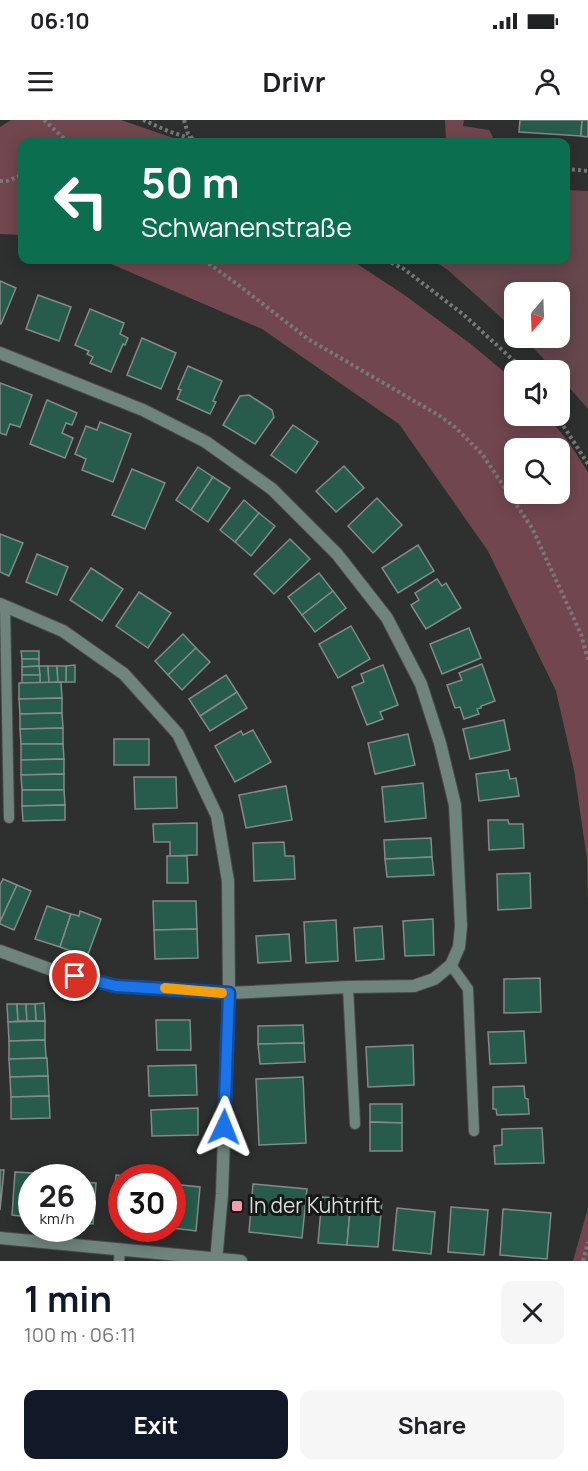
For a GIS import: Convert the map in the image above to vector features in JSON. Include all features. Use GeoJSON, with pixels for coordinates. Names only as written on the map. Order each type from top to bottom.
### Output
{"type":"FeatureCollection","features":[{"type":"Feature","properties":{"kind":"street"},"geometry":{"type":"LineString","coordinates":[[0,354],[143,410],[206,442],[272,489],[337,554],[387,618],[420,684],[440,743],[455,805],[460,926],[459,947],[451,965],[434,979],[414,986],[229,993],[116,986],[55,971],[0,951]]}},
{"type":"Feature","properties":{"kind":"street"},"geometry":{"type":"LineString","coordinates":[[2,605],[63,631],[123,674],[178,734],[217,816],[228,881],[229,993],[222,1194],[217,1260]]}},
{"type":"Feature","properties":{"kind":"street"},"geometry":{"type":"LineString","coordinates":[[0,1238],[119,1255],[241,1261]]}},
{"type":"Feature","properties":{"kind":"lane"},"geometry":{"type":"LineString","coordinates":[[2,605],[9,818]]}},
{"type":"Feature","properties":{"kind":"lane"},"geometry":{"type":"LineString","coordinates":[[451,965],[468,989],[474,1131]]}},
{"type":"Feature","properties":{"kind":"lane"},"geometry":{"type":"LineString","coordinates":[[348,987],[355,1124]]}},
{"type":"Feature","properties":{"kind":"path"},"geometry":{"type":"LineString","coordinates":[[44,120],[64,138]]}},
{"type":"Feature","properties":{"kind":"path"},"geometry":{"type":"LineString","coordinates":[[143,120],[188,138]]}},
{"type":"Feature","properties":{"kind":"path"},"geometry":{"type":"LineString","coordinates":[[183,120],[192,138]]}},
{"type":"Feature","properties":{"kind":"path"},"geometry":{"type":"LineString","coordinates":[[570,169],[588,171]]}},
{"type":"Feature","properties":{"kind":"path"},"geometry":{"type":"LineString","coordinates":[[0,181],[18,177]]}},
{"type":"Feature","properties":{"kind":"path"},"geometry":{"type":"LineString","coordinates":[[210,264],[308,339],[440,416],[456,428],[482,454],[532,528],[581,634],[588,660]]}},
{"type":"Feature","properties":{"kind":"path"},"geometry":{"type":"LineString","coordinates":[[394,264],[465,315],[513,360]]}},
{"type":"Feature","properties":{"kind":"path"},"geometry":{"type":"LineString","coordinates":[[563,426],[588,464]]}},
{"type":"Feature","properties":{"kind":"path"},"geometry":{"type":"LineString","coordinates":[[583,1261],[588,1242]]}},
{"type":"Feature","properties":{"kind":"shaded area"},"geometry":{"type":"Polygon","coordinates":[[[11,120],[121,120],[173,138],[18,138],[18,235],[0,234],[0,127],[11,120]]]}},
{"type":"Feature","properties":{"kind":"shaded area"},"geometry":{"type":"Polygon","coordinates":[[[445,120],[464,120],[463,126],[489,130],[493,137],[493,138],[446,138],[445,120]]]}},
{"type":"Feature","properties":{"kind":"shaded area"},"geometry":{"type":"Polygon","coordinates":[[[570,190],[588,191],[588,409],[570,388],[570,360],[545,360],[533,348],[570,348],[570,282],[504,282],[504,320],[439,264],[570,264],[570,190]]]}},
{"type":"Feature","properties":{"kind":"shaded area"},"geometry":{"type":"Polygon","coordinates":[[[111,264],[357,264],[403,294],[504,372],[504,426],[555,426],[565,438],[504,438],[504,504],[570,504],[570,444],[588,472],[588,904],[587,859],[574,770],[556,691],[488,551],[399,424],[262,329],[111,264]]]}},
{"type":"Feature","properties":{"kind":"shaded area"},"geometry":{"type":"Polygon","coordinates":[[[588,1208],[588,1261],[573,1261],[588,1208]]]}},
{"type":"Feature","properties":{"kind":"building"},"geometry":{"type":"Polygon","coordinates":[[[520,120],[582,120],[581,136],[519,132],[520,120]]]}},
{"type":"Feature","properties":{"kind":"building"},"geometry":{"type":"Polygon","coordinates":[[[582,120],[588,120],[588,137],[581,136],[582,120]]]}},
{"type":"Feature","properties":{"kind":"building"},"geometry":{"type":"Polygon","coordinates":[[[0,281],[16,288],[1,324],[0,323],[0,281]]]}},
{"type":"Feature","properties":{"kind":"building"},"geometry":{"type":"Polygon","coordinates":[[[38,295],[71,307],[59,341],[26,329],[38,295]]]}},
{"type":"Feature","properties":{"kind":"building"},"geometry":{"type":"Polygon","coordinates":[[[90,309],[124,323],[120,334],[128,338],[111,372],[90,363],[93,357],[87,354],[89,351],[75,345],[90,309]]]}},
{"type":"Feature","properties":{"kind":"building"},"geometry":{"type":"Polygon","coordinates":[[[142,338],[176,353],[161,389],[127,375],[142,338]]]}},
{"type":"Feature","properties":{"kind":"building"},"geometry":{"type":"Polygon","coordinates":[[[188,366],[222,381],[210,414],[177,399],[181,390],[178,389],[188,366]]]}},
{"type":"Feature","properties":{"kind":"building"},"geometry":{"type":"Polygon","coordinates":[[[0,383],[32,395],[20,427],[10,424],[6,435],[0,433],[0,383]]]}},
{"type":"Feature","properties":{"kind":"building"},"geometry":{"type":"Polygon","coordinates":[[[249,395],[272,410],[274,417],[255,444],[223,425],[240,396],[249,395]]]}},
{"type":"Feature","properties":{"kind":"building"},"geometry":{"type":"Polygon","coordinates":[[[47,400],[77,413],[72,425],[66,423],[62,433],[73,438],[65,458],[30,444],[47,400]]]}},
{"type":"Feature","properties":{"kind":"building"},"geometry":{"type":"Polygon","coordinates":[[[100,422],[131,434],[113,482],[82,470],[86,459],[75,454],[86,426],[97,430],[100,422]]]}},
{"type":"Feature","properties":{"kind":"building"},"geometry":{"type":"Polygon","coordinates":[[[293,425],[318,442],[296,473],[271,455],[293,425]]]}},
{"type":"Feature","properties":{"kind":"building"},"geometry":{"type":"Polygon","coordinates":[[[344,466],[364,488],[336,512],[316,491],[344,466]]]}},
{"type":"Feature","properties":{"kind":"building"},"geometry":{"type":"Polygon","coordinates":[[[198,467],[213,477],[191,510],[176,500],[198,467]]]}},
{"type":"Feature","properties":{"kind":"building"},"geometry":{"type":"Polygon","coordinates":[[[132,469],[165,483],[145,529],[112,515],[132,469]]]}},
{"type":"Feature","properties":{"kind":"building"},"geometry":{"type":"Polygon","coordinates":[[[213,477],[230,488],[208,522],[191,510],[213,477]]]}},
{"type":"Feature","properties":{"kind":"building"},"geometry":{"type":"Polygon","coordinates":[[[377,498],[402,525],[373,553],[348,526],[377,498]]]}},
{"type":"Feature","properties":{"kind":"building"},"geometry":{"type":"Polygon","coordinates":[[[244,500],[259,513],[235,542],[220,530],[244,500]]]}},
{"type":"Feature","properties":{"kind":"building"},"geometry":{"type":"Polygon","coordinates":[[[259,513],[275,526],[251,556],[235,542],[259,513]]]}},
{"type":"Feature","properties":{"kind":"building"},"geometry":{"type":"Polygon","coordinates":[[[0,534],[23,543],[9,576],[0,572],[0,534]]]}},
{"type":"Feature","properties":{"kind":"building"},"geometry":{"type":"Polygon","coordinates":[[[290,539],[310,559],[274,594],[254,574],[290,539]]]}},
{"type":"Feature","properties":{"kind":"building"},"geometry":{"type":"Polygon","coordinates":[[[418,545],[434,571],[398,593],[382,568],[418,545]]]}},
{"type":"Feature","properties":{"kind":"building"},"geometry":{"type":"Polygon","coordinates":[[[37,554],[68,567],[57,595],[26,582],[37,554]]]}},
{"type":"Feature","properties":{"kind":"building"},"geometry":{"type":"Polygon","coordinates":[[[91,568],[123,589],[102,621],[70,600],[91,568]]]}},
{"type":"Feature","properties":{"kind":"building"},"geometry":{"type":"Polygon","coordinates":[[[319,573],[333,591],[302,615],[288,597],[319,573]]]}},
{"type":"Feature","properties":{"kind":"building"},"geometry":{"type":"Polygon","coordinates":[[[437,579],[442,586],[446,583],[461,608],[426,629],[411,605],[419,600],[415,593],[437,579]]]}},
{"type":"Feature","properties":{"kind":"building"},"geometry":{"type":"Polygon","coordinates":[[[333,591],[346,608],[315,632],[302,615],[333,591]]]}},
{"type":"Feature","properties":{"kind":"building"},"geometry":{"type":"Polygon","coordinates":[[[139,592],[171,613],[148,648],[116,626],[139,592]]]}},
{"type":"Feature","properties":{"kind":"building"},"geometry":{"type":"Polygon","coordinates":[[[351,626],[370,659],[338,678],[319,644],[351,626]]]}},
{"type":"Feature","properties":{"kind":"building"},"geometry":{"type":"Polygon","coordinates":[[[469,628],[481,658],[442,674],[430,644],[469,628]]]}},
{"type":"Feature","properties":{"kind":"building"},"geometry":{"type":"Polygon","coordinates":[[[183,634],[196,648],[168,675],[155,661],[183,634]]]}},
{"type":"Feature","properties":{"kind":"building"},"geometry":{"type":"Polygon","coordinates":[[[196,648],[210,662],[182,690],[168,675],[196,648]]]}},
{"type":"Feature","properties":{"kind":"building"},"geometry":{"type":"Polygon","coordinates":[[[21,651],[39,651],[39,659],[22,659],[21,651]]]}},
{"type":"Feature","properties":{"kind":"building"},"geometry":{"type":"Polygon","coordinates":[[[22,659],[39,659],[39,666],[22,667],[22,659]]]}},
{"type":"Feature","properties":{"kind":"building"},"geometry":{"type":"Polygon","coordinates":[[[482,664],[495,701],[477,709],[479,714],[464,719],[460,707],[455,708],[447,685],[462,680],[459,673],[482,664]]]}},
{"type":"Feature","properties":{"kind":"building"},"geometry":{"type":"Polygon","coordinates":[[[75,665],[75,682],[66,682],[66,666],[75,665]]]}},
{"type":"Feature","properties":{"kind":"building"},"geometry":{"type":"Polygon","coordinates":[[[383,665],[398,705],[380,712],[383,719],[367,725],[352,687],[364,682],[361,674],[383,665]]]}},
{"type":"Feature","properties":{"kind":"building"},"geometry":{"type":"Polygon","coordinates":[[[39,666],[48,666],[49,683],[40,683],[39,666]]]}},
{"type":"Feature","properties":{"kind":"building"},"geometry":{"type":"Polygon","coordinates":[[[39,666],[40,675],[22,675],[22,667],[39,666]]]}},
{"type":"Feature","properties":{"kind":"building"},"geometry":{"type":"Polygon","coordinates":[[[48,666],[57,666],[58,682],[49,683],[48,666]]]}},
{"type":"Feature","properties":{"kind":"building"},"geometry":{"type":"Polygon","coordinates":[[[57,666],[66,666],[66,682],[58,682],[57,666]]]}},
{"type":"Feature","properties":{"kind":"building"},"geometry":{"type":"Polygon","coordinates":[[[22,675],[40,675],[40,683],[22,683],[22,675]]]}},
{"type":"Feature","properties":{"kind":"building"},"geometry":{"type":"Polygon","coordinates":[[[226,675],[237,692],[200,716],[189,699],[226,675]]]}},
{"type":"Feature","properties":{"kind":"building"},"geometry":{"type":"Polygon","coordinates":[[[61,682],[62,698],[19,699],[19,683],[61,682]]]}},
{"type":"Feature","properties":{"kind":"building"},"geometry":{"type":"Polygon","coordinates":[[[237,692],[247,708],[210,731],[200,716],[237,692]]]}},
{"type":"Feature","properties":{"kind":"building"},"geometry":{"type":"Polygon","coordinates":[[[62,698],[62,713],[20,714],[19,699],[62,698]]]}},
{"type":"Feature","properties":{"kind":"building"},"geometry":{"type":"Polygon","coordinates":[[[62,713],[63,728],[20,729],[20,714],[62,713]]]}},
{"type":"Feature","properties":{"kind":"building"},"geometry":{"type":"Polygon","coordinates":[[[504,720],[510,750],[470,759],[463,729],[504,720]]]}},
{"type":"Feature","properties":{"kind":"building"},"geometry":{"type":"Polygon","coordinates":[[[63,728],[63,744],[21,744],[20,729],[63,728]]]}},
{"type":"Feature","properties":{"kind":"building"},"geometry":{"type":"Polygon","coordinates":[[[253,730],[271,762],[235,782],[215,746],[241,731],[243,735],[253,730]]]}},
{"type":"Feature","properties":{"kind":"building"},"geometry":{"type":"Polygon","coordinates":[[[408,734],[415,765],[375,774],[368,743],[408,734]]]}},
{"type":"Feature","properties":{"kind":"building"},"geometry":{"type":"Polygon","coordinates":[[[114,739],[149,739],[149,765],[114,765],[114,739]]]}},
{"type":"Feature","properties":{"kind":"building"},"geometry":{"type":"Polygon","coordinates":[[[21,744],[63,744],[64,759],[21,760],[21,744]]]}},
{"type":"Feature","properties":{"kind":"building"},"geometry":{"type":"Polygon","coordinates":[[[64,759],[64,774],[21,775],[21,760],[64,759]]]}},
{"type":"Feature","properties":{"kind":"building"},"geometry":{"type":"Polygon","coordinates":[[[508,770],[510,779],[516,778],[519,796],[479,801],[476,774],[508,770]]]}},
{"type":"Feature","properties":{"kind":"building"},"geometry":{"type":"Polygon","coordinates":[[[64,774],[64,790],[22,790],[21,775],[64,774]]]}},
{"type":"Feature","properties":{"kind":"building"},"geometry":{"type":"Polygon","coordinates":[[[134,777],[176,777],[177,808],[135,809],[134,777]]]}},
{"type":"Feature","properties":{"kind":"building"},"geometry":{"type":"Polygon","coordinates":[[[423,783],[426,818],[385,822],[382,787],[423,783]]]}},
{"type":"Feature","properties":{"kind":"building"},"geometry":{"type":"Polygon","coordinates":[[[286,786],[292,820],[246,828],[239,795],[286,786]]]}},
{"type":"Feature","properties":{"kind":"building"},"geometry":{"type":"Polygon","coordinates":[[[22,790],[64,790],[65,805],[22,806],[22,790]]]}},
{"type":"Feature","properties":{"kind":"building"},"geometry":{"type":"Polygon","coordinates":[[[65,805],[65,820],[23,821],[22,806],[65,805]]]}},
{"type":"Feature","properties":{"kind":"building"},"geometry":{"type":"Polygon","coordinates":[[[488,820],[508,820],[509,824],[523,824],[524,848],[489,850],[488,820]]]}},
{"type":"Feature","properties":{"kind":"building"},"geometry":{"type":"Polygon","coordinates":[[[197,823],[197,855],[170,856],[170,842],[154,842],[153,824],[197,823]]]}},
{"type":"Feature","properties":{"kind":"building"},"geometry":{"type":"Polygon","coordinates":[[[431,838],[432,857],[385,859],[384,840],[431,838]]]}},
{"type":"Feature","properties":{"kind":"building"},"geometry":{"type":"Polygon","coordinates":[[[284,842],[285,856],[294,856],[295,879],[254,881],[253,843],[284,842]]]}},
{"type":"Feature","properties":{"kind":"building"},"geometry":{"type":"Polygon","coordinates":[[[167,856],[187,856],[188,883],[167,883],[167,856]]]}},
{"type":"Feature","properties":{"kind":"building"},"geometry":{"type":"Polygon","coordinates":[[[432,857],[434,875],[387,877],[385,859],[432,857]]]}},
{"type":"Feature","properties":{"kind":"building"},"geometry":{"type":"Polygon","coordinates":[[[530,873],[531,908],[498,910],[497,874],[530,873]]]}},
{"type":"Feature","properties":{"kind":"building"},"geometry":{"type":"Polygon","coordinates":[[[3,879],[17,885],[0,922],[0,885],[3,879]]]}},
{"type":"Feature","properties":{"kind":"building"},"geometry":{"type":"Polygon","coordinates":[[[17,885],[31,891],[14,930],[0,922],[17,885]]]}},
{"type":"Feature","properties":{"kind":"building"},"geometry":{"type":"Polygon","coordinates":[[[153,901],[196,901],[197,929],[154,930],[153,901]]]}},
{"type":"Feature","properties":{"kind":"building"},"geometry":{"type":"Polygon","coordinates":[[[47,906],[71,914],[60,947],[35,939],[47,906]]]}},
{"type":"Feature","properties":{"kind":"building"},"geometry":{"type":"Polygon","coordinates":[[[80,911],[101,919],[87,957],[60,947],[71,914],[79,916],[80,911]]]}},
{"type":"Feature","properties":{"kind":"building"},"geometry":{"type":"Polygon","coordinates":[[[433,919],[434,955],[405,956],[403,921],[433,919]]]}},
{"type":"Feature","properties":{"kind":"building"},"geometry":{"type":"Polygon","coordinates":[[[336,920],[338,961],[306,963],[304,922],[336,920]]]}},
{"type":"Feature","properties":{"kind":"building"},"geometry":{"type":"Polygon","coordinates":[[[382,926],[384,959],[356,961],[354,928],[382,926]]]}},
{"type":"Feature","properties":{"kind":"building"},"geometry":{"type":"Polygon","coordinates":[[[197,929],[198,958],[155,959],[154,930],[197,929]]]}},
{"type":"Feature","properties":{"kind":"building"},"geometry":{"type":"Polygon","coordinates":[[[289,934],[291,961],[258,963],[256,936],[289,934]]]}},
{"type":"Feature","properties":{"kind":"building"},"geometry":{"type":"Polygon","coordinates":[[[540,978],[541,1012],[504,1013],[504,979],[540,978]]]}},
{"type":"Feature","properties":{"kind":"building"},"geometry":{"type":"Polygon","coordinates":[[[44,1003],[45,1021],[36,1021],[35,1004],[44,1003]]]}},
{"type":"Feature","properties":{"kind":"building"},"geometry":{"type":"Polygon","coordinates":[[[7,1004],[17,1004],[18,1021],[8,1022],[7,1004]]]}},
{"type":"Feature","properties":{"kind":"building"},"geometry":{"type":"Polygon","coordinates":[[[17,1004],[26,1004],[27,1021],[18,1021],[17,1004]]]}},
{"type":"Feature","properties":{"kind":"building"},"geometry":{"type":"Polygon","coordinates":[[[26,1004],[35,1004],[36,1021],[27,1021],[26,1004]]]}},
{"type":"Feature","properties":{"kind":"building"},"geometry":{"type":"Polygon","coordinates":[[[156,1020],[190,1020],[191,1050],[157,1050],[156,1020]]]}},
{"type":"Feature","properties":{"kind":"building"},"geometry":{"type":"Polygon","coordinates":[[[45,1021],[45,1040],[9,1041],[8,1022],[45,1021]]]}},
{"type":"Feature","properties":{"kind":"building"},"geometry":{"type":"Polygon","coordinates":[[[303,1025],[304,1043],[258,1044],[258,1026],[303,1025]]]}},
{"type":"Feature","properties":{"kind":"building"},"geometry":{"type":"Polygon","coordinates":[[[524,1031],[526,1063],[490,1064],[488,1032],[524,1031]]]}},
{"type":"Feature","properties":{"kind":"building"},"geometry":{"type":"Polygon","coordinates":[[[45,1040],[46,1058],[9,1059],[9,1041],[45,1040]]]}},
{"type":"Feature","properties":{"kind":"building"},"geometry":{"type":"Polygon","coordinates":[[[304,1043],[305,1062],[260,1064],[258,1044],[304,1043]]]}},
{"type":"Feature","properties":{"kind":"building"},"geometry":{"type":"Polygon","coordinates":[[[413,1045],[414,1085],[368,1087],[366,1047],[413,1045]]]}},
{"type":"Feature","properties":{"kind":"building"},"geometry":{"type":"Polygon","coordinates":[[[47,1058],[48,1076],[10,1077],[9,1059],[47,1058]]]}},
{"type":"Feature","properties":{"kind":"building"},"geometry":{"type":"Polygon","coordinates":[[[196,1065],[197,1095],[149,1096],[148,1066],[196,1065]]]}},
{"type":"Feature","properties":{"kind":"building"},"geometry":{"type":"Polygon","coordinates":[[[48,1076],[49,1096],[11,1097],[10,1077],[48,1076]]]}},
{"type":"Feature","properties":{"kind":"building"},"geometry":{"type":"Polygon","coordinates":[[[303,1077],[306,1143],[259,1145],[256,1079],[303,1077]]]}},
{"type":"Feature","properties":{"kind":"building"},"geometry":{"type":"Polygon","coordinates":[[[524,1086],[529,1114],[497,1115],[496,1109],[493,1109],[493,1087],[524,1086]]]}},
{"type":"Feature","properties":{"kind":"building"},"geometry":{"type":"Polygon","coordinates":[[[49,1096],[50,1118],[11,1119],[11,1097],[49,1096]]]}},
{"type":"Feature","properties":{"kind":"building"},"geometry":{"type":"Polygon","coordinates":[[[370,1104],[402,1104],[402,1123],[370,1122],[370,1104]]]}},
{"type":"Feature","properties":{"kind":"building"},"geometry":{"type":"Polygon","coordinates":[[[198,1108],[198,1135],[152,1136],[151,1110],[198,1108]]]}},
{"type":"Feature","properties":{"kind":"building"},"geometry":{"type":"Polygon","coordinates":[[[370,1122],[402,1123],[402,1151],[370,1151],[370,1122]]]}},
{"type":"Feature","properties":{"kind":"building"},"geometry":{"type":"Polygon","coordinates":[[[542,1128],[544,1163],[495,1164],[494,1146],[502,1145],[502,1129],[542,1128]]]}},
{"type":"Feature","properties":{"kind":"building"},"geometry":{"type":"Polygon","coordinates":[[[0,1170],[4,1170],[0,1210],[0,1170]]]}},
{"type":"Feature","properties":{"kind":"building"},"geometry":{"type":"Polygon","coordinates":[[[15,1172],[18,1172],[18,1216],[12,1215],[15,1172]]]}},
{"type":"Feature","properties":{"kind":"building"},"geometry":{"type":"Polygon","coordinates":[[[253,1184],[307,1189],[302,1238],[249,1232],[253,1184]]]}},
{"type":"Feature","properties":{"kind":"building"},"geometry":{"type":"Polygon","coordinates":[[[186,1186],[200,1187],[196,1231],[186,1230],[186,1186]]]}},
{"type":"Feature","properties":{"kind":"building"},"geometry":{"type":"Polygon","coordinates":[[[322,1197],[351,1199],[347,1245],[318,1243],[322,1197]]]}},
{"type":"Feature","properties":{"kind":"building"},"geometry":{"type":"Polygon","coordinates":[[[351,1199],[382,1202],[378,1247],[347,1245],[351,1199]]]}},
{"type":"Feature","properties":{"kind":"building"},"geometry":{"type":"Polygon","coordinates":[[[451,1207],[488,1210],[484,1255],[448,1252],[451,1207]]]}},
{"type":"Feature","properties":{"kind":"building"},"geometry":{"type":"Polygon","coordinates":[[[397,1208],[435,1212],[431,1254],[393,1250],[397,1208]]]}},
{"type":"Feature","properties":{"kind":"building"},"geometry":{"type":"Polygon","coordinates":[[[503,1209],[551,1213],[547,1259],[500,1255],[503,1209]]]}},
{"type":"Feature","properties":{"kind":"slow traffic"},"geometry":{"type":"LineString","coordinates":[[165,988],[222,993]]}},
{"type":"Feature","properties":{"kind":"place","name":"In der Kuhtrift"},"geometry":{"type":"Point","coordinates":[237,1206]}},
{"type":"Feature","properties":{"kind":"route"},"geometry":{"type":"LineString","coordinates":[[75,976],[116,986],[229,993],[224,1127]]}}]}
